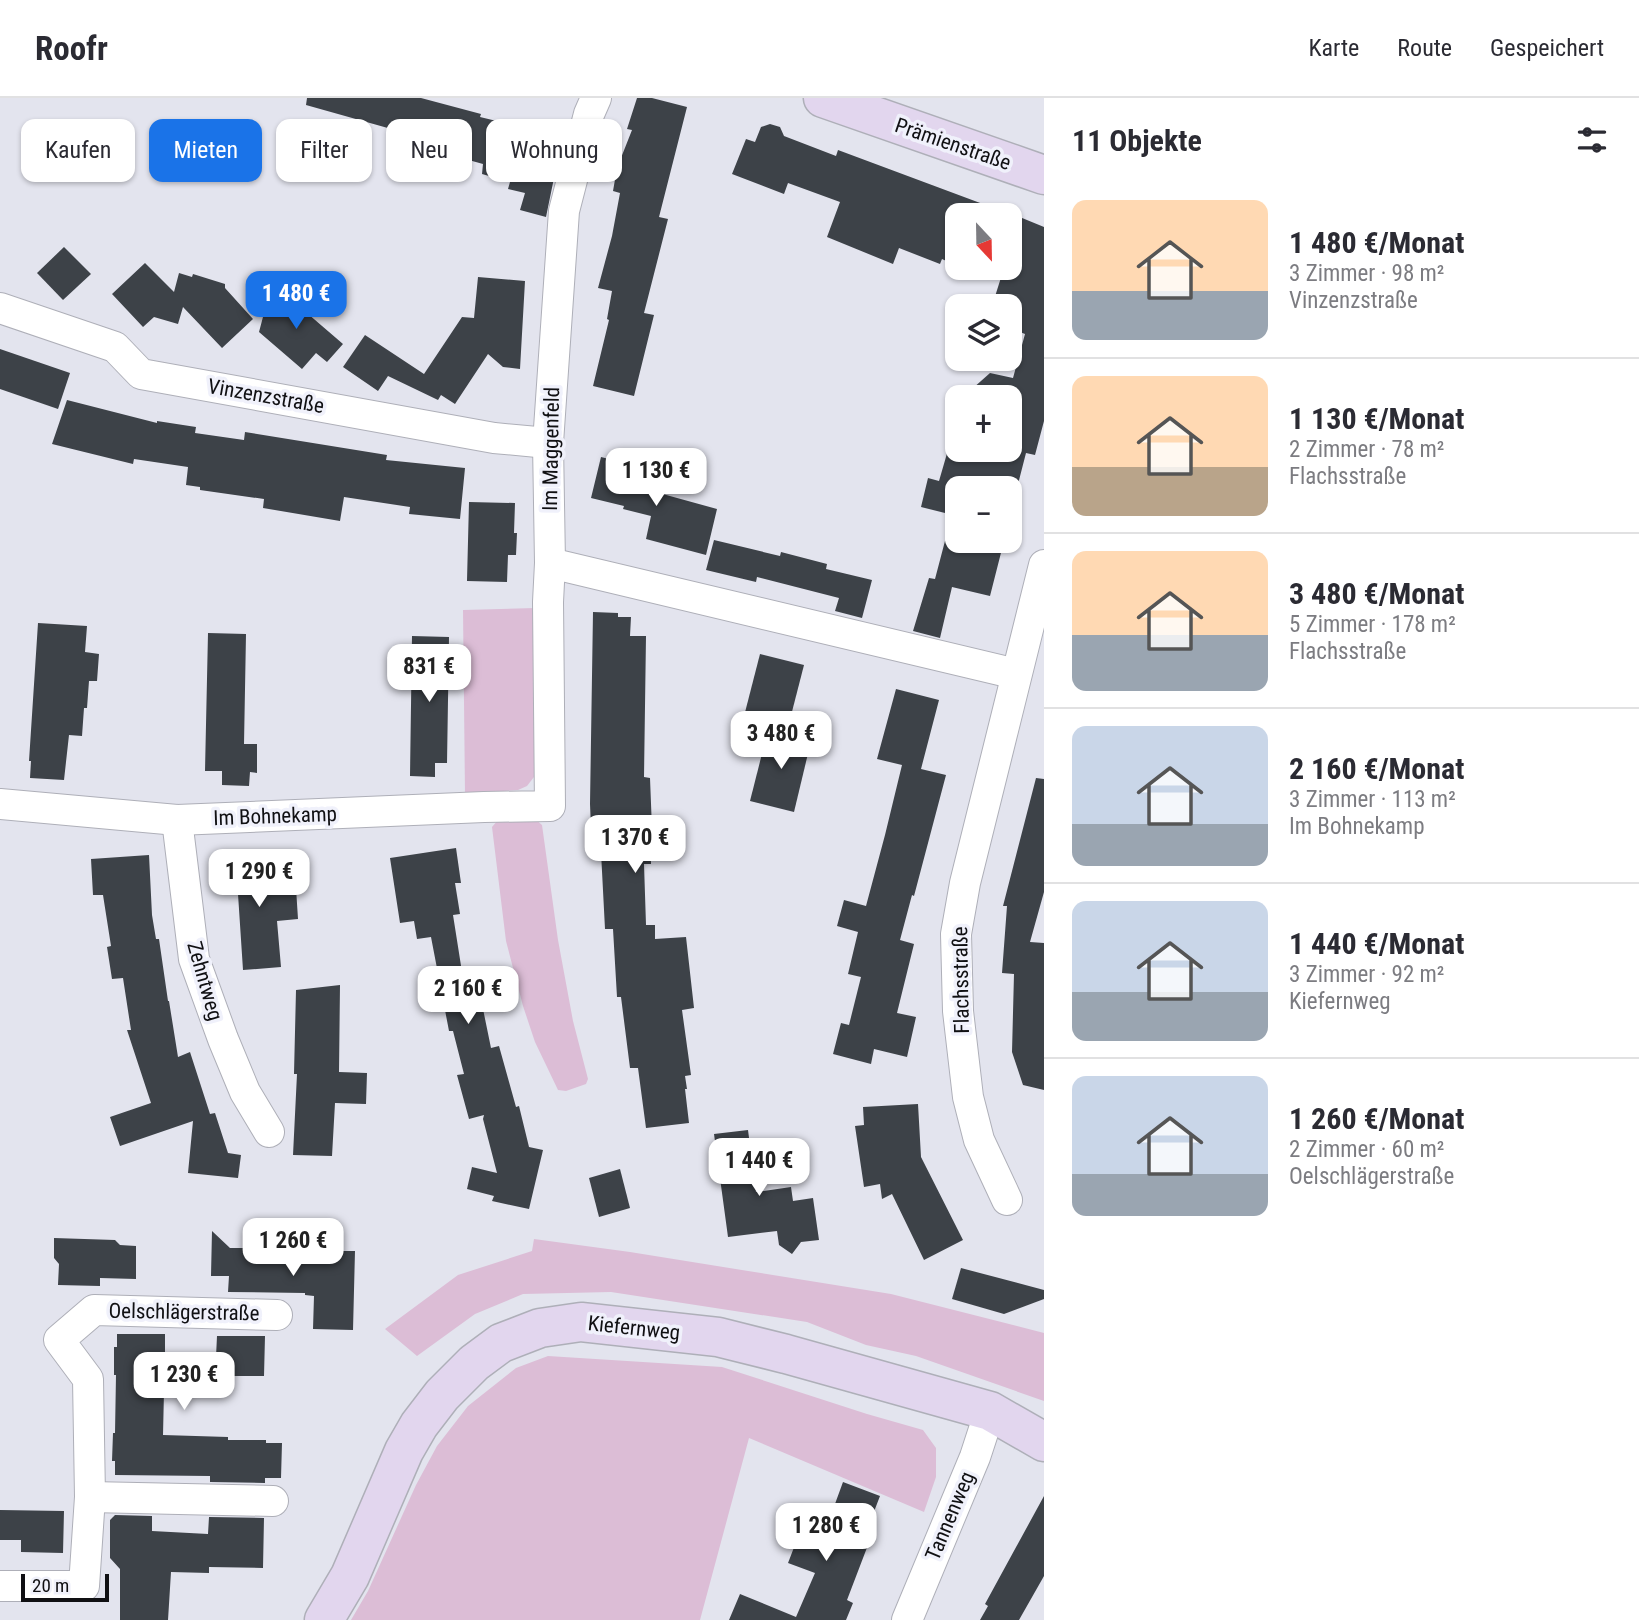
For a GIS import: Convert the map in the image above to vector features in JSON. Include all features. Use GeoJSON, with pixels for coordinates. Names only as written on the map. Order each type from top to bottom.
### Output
{"type":"FeatureCollection","features":[{"type":"Feature","properties":{"kind":"street","name":"Im Maggenfeld"},"geometry":{"type":"LineString","coordinates":[[550,806],[548,443],[564,211],[596,98]]}},
{"type":"Feature","properties":{"kind":"street","name":"Prämienstraße"},"geometry":{"type":"LineString","coordinates":[[823,98],[1044,175]]}},
{"type":"Feature","properties":{"kind":"street","name":"Vinzenzstraße"},"geometry":{"type":"LineString","coordinates":[[0,308],[115,347],[141,374],[494,438],[548,443]]}},
{"type":"Feature","properties":{"kind":"street"},"geometry":{"type":"LineString","coordinates":[[550,563],[1016,674]]}},
{"type":"Feature","properties":{"kind":"street","name":"Flachsstraße"},"geometry":{"type":"LineString","coordinates":[[1007,1200],[979,1139],[968,1097],[958,1011],[956,934],[965,883],[1044,565]]}},
{"type":"Feature","properties":{"kind":"street","name":"Im Bohnekamp"},"geometry":{"type":"LineString","coordinates":[[0,804],[177,820],[550,806]]}},
{"type":"Feature","properties":{"kind":"street","name":"Zehntweg"},"geometry":{"type":"LineString","coordinates":[[177,820],[194,959],[245,1092],[269,1132]]}},
{"type":"Feature","properties":{"kind":"street","name":"Oelschlägerstraße"},"geometry":{"type":"LineString","coordinates":[[0,1586],[83,1586],[90,1497],[88,1380],[59,1340],[94,1310],[277,1315]]}},
{"type":"Feature","properties":{"kind":"street","name":"Kiefernweg"},"geometry":{"type":"LineString","coordinates":[[324,1620],[350,1576],[404,1451],[419,1425],[442,1395],[474,1363],[501,1343],[540,1328],[581,1322],[718,1337],[990,1411],[1044,1442]]}},
{"type":"Feature","properties":{"kind":"street","name":"Tannenweg"},"geometry":{"type":"LineString","coordinates":[[906,1620],[975,1457],[990,1411]]}},
{"type":"Feature","properties":{"kind":"street"},"geometry":{"type":"LineString","coordinates":[[90,1497],[273,1501]]}},
{"type":"Feature","properties":{"kind":"shaded area"},"geometry":{"type":"Polygon","coordinates":[[[535,608],[534,777],[527,786],[518,790],[465,794],[463,610],[535,608]]]}},
{"type":"Feature","properties":{"kind":"shaded area"},"geometry":{"type":"Polygon","coordinates":[[[534,818],[542,825],[558,940],[573,1021],[588,1079],[586,1084],[566,1091],[558,1090],[535,1042],[523,1006],[506,941],[492,827],[498,820],[534,818]]]}},
{"type":"Feature","properties":{"kind":"shaded area"},"geometry":{"type":"Polygon","coordinates":[[[534,1239],[891,1294],[1044,1333],[1044,1401],[916,1356],[866,1345],[807,1322],[611,1292],[523,1294],[475,1314],[417,1356],[385,1329],[458,1275],[532,1251],[534,1239]]]}},
{"type":"Feature","properties":{"kind":"shaded area"},"geometry":{"type":"Polygon","coordinates":[[[548,1356],[722,1367],[923,1430],[936,1448],[936,1477],[924,1512],[749,1438],[700,1620],[351,1620],[368,1591],[416,1485],[437,1446],[468,1406],[516,1368],[548,1356]]]}},
{"type":"Feature","properties":{"kind":"building"},"geometry":{"type":"Polygon","coordinates":[[[307,98],[421,98],[481,114],[480,117],[488,119],[486,119],[486,175],[482,174],[483,164],[472,161],[472,119],[386,119],[386,128],[372,124],[372,119],[356,119],[306,105],[307,98]]]}},
{"type":"Feature","properties":{"kind":"building"},"geometry":{"type":"Polygon","coordinates":[[[637,98],[652,98],[687,107],[659,217],[668,219],[644,313],[654,315],[634,396],[593,386],[609,320],[612,291],[598,288],[620,193],[613,191],[615,182],[622,182],[622,155],[632,130],[627,129],[637,98]]]}},
{"type":"Feature","properties":{"kind":"building"},"geometry":{"type":"Polygon","coordinates":[[[770,124],[780,127],[784,136],[836,156],[838,150],[980,203],[945,203],[945,260],[942,259],[940,264],[899,248],[893,264],[827,237],[840,202],[788,183],[784,194],[732,174],[746,139],[755,142],[761,127],[770,124]]]}},
{"type":"Feature","properties":{"kind":"building"},"geometry":{"type":"Polygon","coordinates":[[[510,182],[553,182],[546,217],[520,210],[525,193],[508,189],[510,182]]]}},
{"type":"Feature","properties":{"kind":"building"},"geometry":{"type":"Polygon","coordinates":[[[1022,218],[1044,227],[1044,421],[1035,455],[1026,453],[1020,476],[945,476],[945,513],[921,507],[928,478],[939,481],[945,460],[1022,462],[1022,385],[976,385],[990,373],[1013,378],[1015,371],[1022,371],[1022,345],[1025,334],[1022,333],[1022,294],[996,294],[1000,280],[1022,280],[1022,218]]]}},
{"type":"Feature","properties":{"kind":"building"},"geometry":{"type":"Polygon","coordinates":[[[64,247],[91,274],[63,300],[37,273],[64,247]]]}},
{"type":"Feature","properties":{"kind":"building"},"geometry":{"type":"Polygon","coordinates":[[[145,263],[174,292],[179,273],[192,277],[193,274],[225,284],[225,288],[253,319],[222,348],[183,307],[178,324],[154,317],[143,327],[112,294],[145,263]]]}},
{"type":"Feature","properties":{"kind":"building"},"geometry":{"type":"Polygon","coordinates":[[[478,277],[525,281],[520,369],[503,367],[488,354],[455,404],[441,395],[438,400],[388,376],[378,391],[343,367],[365,335],[424,374],[462,317],[474,318],[478,277]]]}},
{"type":"Feature","properties":{"kind":"building"},"geometry":{"type":"Polygon","coordinates":[[[272,283],[343,344],[327,362],[316,353],[302,369],[259,332],[272,283]]]}},
{"type":"Feature","properties":{"kind":"building"},"geometry":{"type":"Polygon","coordinates":[[[0,349],[70,373],[58,409],[0,389],[0,349]]]}},
{"type":"Feature","properties":{"kind":"building"},"geometry":{"type":"Polygon","coordinates":[[[67,400],[157,423],[196,427],[195,433],[244,440],[245,432],[387,455],[386,460],[465,468],[460,519],[409,514],[410,507],[344,497],[340,521],[263,508],[264,499],[200,490],[200,487],[186,485],[188,467],[134,459],[133,464],[52,444],[67,400]]]}},
{"type":"Feature","properties":{"kind":"building"},"geometry":{"type":"Polygon","coordinates":[[[601,457],[636,466],[632,480],[660,487],[659,493],[717,509],[706,555],[646,539],[651,516],[591,498],[601,457]]]}},
{"type":"Feature","properties":{"kind":"building"},"geometry":{"type":"Polygon","coordinates":[[[469,502],[515,503],[516,555],[508,555],[507,582],[467,581],[469,502]]]}},
{"type":"Feature","properties":{"kind":"building"},"geometry":{"type":"Polygon","coordinates":[[[714,540],[780,556],[781,552],[827,564],[826,569],[872,580],[862,618],[835,611],[839,598],[757,577],[756,582],[706,570],[714,540]]]}},
{"type":"Feature","properties":{"kind":"building"},"geometry":{"type":"Polygon","coordinates":[[[945,541],[945,553],[1001,553],[990,596],[952,587],[940,638],[913,631],[929,578],[935,579],[945,541]]]}},
{"type":"Feature","properties":{"kind":"building"},"geometry":{"type":"Polygon","coordinates":[[[593,612],[618,613],[618,617],[631,617],[630,636],[646,636],[644,777],[650,778],[652,829],[651,864],[644,864],[646,925],[655,925],[655,939],[686,937],[694,1008],[682,1010],[691,1075],[685,1076],[689,1123],[646,1128],[638,1068],[630,1068],[621,997],[617,997],[613,929],[605,929],[601,852],[592,852],[590,804],[593,612]]]}},
{"type":"Feature","properties":{"kind":"building"},"geometry":{"type":"Polygon","coordinates":[[[38,623],[87,626],[85,652],[99,654],[97,681],[89,681],[82,736],[69,735],[64,780],[30,778],[38,623]]]}},
{"type":"Feature","properties":{"kind":"building"},"geometry":{"type":"Polygon","coordinates":[[[208,633],[246,634],[244,744],[257,744],[257,773],[250,772],[249,786],[222,785],[222,771],[205,771],[208,633]]]}},
{"type":"Feature","properties":{"kind":"building"},"geometry":{"type":"Polygon","coordinates":[[[412,636],[449,637],[447,763],[435,763],[435,777],[410,776],[412,636]]]}},
{"type":"Feature","properties":{"kind":"building"},"geometry":{"type":"Polygon","coordinates":[[[760,654],[804,665],[786,735],[742,724],[760,654]]]}},
{"type":"Feature","properties":{"kind":"building"},"geometry":{"type":"Polygon","coordinates":[[[896,689],[939,700],[921,769],[946,775],[900,940],[914,944],[897,1013],[916,1017],[907,1057],[874,1049],[871,1064],[833,1054],[841,1023],[849,1025],[861,977],[848,974],[858,932],[837,926],[844,900],[866,906],[885,835],[902,765],[877,759],[896,689]]]}},
{"type":"Feature","properties":{"kind":"building"},"geometry":{"type":"Polygon","coordinates":[[[768,730],[811,741],[794,812],[750,801],[768,730]]]}},
{"type":"Feature","properties":{"kind":"building"},"geometry":{"type":"Polygon","coordinates":[[[1036,778],[1044,779],[1044,892],[1030,942],[1044,943],[1044,1090],[1023,1085],[1012,1052],[1014,974],[1002,973],[1007,906],[1003,906],[1036,778]]]}},
{"type":"Feature","properties":{"kind":"building"},"geometry":{"type":"Polygon","coordinates":[[[456,848],[461,883],[455,883],[460,914],[453,915],[462,972],[475,970],[491,1048],[499,1046],[529,1147],[543,1150],[529,1209],[492,1201],[494,1196],[467,1189],[472,1167],[497,1173],[484,1115],[469,1119],[457,1075],[464,1074],[453,1031],[449,1031],[431,937],[417,939],[414,921],[400,923],[390,858],[456,848]]]}},
{"type":"Feature","properties":{"kind":"building"},"geometry":{"type":"Polygon","coordinates":[[[149,855],[152,915],[156,939],[159,939],[178,1057],[190,1052],[210,1114],[215,1113],[228,1153],[241,1155],[238,1178],[188,1173],[193,1121],[120,1146],[110,1117],[151,1103],[127,1030],[131,1030],[123,978],[112,979],[107,947],[111,946],[103,895],[93,895],[91,859],[149,855]]]}},
{"type":"Feature","properties":{"kind":"building"},"geometry":{"type":"Polygon","coordinates":[[[270,855],[272,890],[296,888],[298,919],[277,921],[281,967],[243,970],[238,894],[226,895],[223,858],[270,855]]]}},
{"type":"Feature","properties":{"kind":"building"},"geometry":{"type":"Polygon","coordinates":[[[340,985],[339,1072],[367,1073],[366,1104],[335,1103],[332,1156],[293,1155],[297,1074],[294,1074],[296,990],[340,985]]]}},
{"type":"Feature","properties":{"kind":"building"},"geometry":{"type":"Polygon","coordinates":[[[918,1104],[921,1157],[963,1240],[924,1260],[892,1194],[882,1199],[880,1184],[864,1187],[855,1126],[864,1125],[863,1107],[918,1104]]]}},
{"type":"Feature","properties":{"kind":"building"},"geometry":{"type":"Polygon","coordinates":[[[748,1130],[756,1192],[791,1187],[793,1201],[813,1198],[819,1240],[801,1242],[792,1254],[779,1245],[777,1231],[728,1237],[714,1134],[748,1130]]]}},
{"type":"Feature","properties":{"kind":"building"},"geometry":{"type":"Polygon","coordinates":[[[620,1169],[630,1208],[599,1217],[589,1178],[620,1169]]]}},
{"type":"Feature","properties":{"kind":"building"},"geometry":{"type":"Polygon","coordinates":[[[212,1231],[230,1248],[259,1248],[263,1244],[275,1245],[284,1253],[328,1254],[327,1251],[355,1251],[353,1330],[313,1329],[314,1296],[305,1293],[228,1292],[229,1276],[211,1276],[212,1231]]]}},
{"type":"Feature","properties":{"kind":"building"},"geometry":{"type":"Polygon","coordinates":[[[54,1238],[115,1240],[120,1245],[136,1246],[136,1279],[100,1278],[100,1286],[58,1285],[59,1264],[54,1258],[54,1238]]]}},
{"type":"Feature","properties":{"kind":"building"},"geometry":{"type":"Polygon","coordinates":[[[961,1268],[1044,1290],[1044,1299],[1004,1314],[952,1299],[961,1268]]]}},
{"type":"Feature","properties":{"kind":"building"},"geometry":{"type":"Polygon","coordinates":[[[117,1334],[165,1334],[165,1356],[216,1357],[217,1336],[265,1336],[264,1376],[216,1376],[215,1392],[164,1391],[163,1435],[228,1437],[228,1440],[266,1440],[266,1443],[282,1443],[281,1478],[265,1478],[265,1483],[210,1482],[210,1476],[115,1475],[115,1461],[112,1461],[115,1433],[114,1347],[117,1347],[117,1334]]]}},
{"type":"Feature","properties":{"kind":"building"},"geometry":{"type":"Polygon","coordinates":[[[843,1482],[880,1496],[870,1522],[876,1524],[847,1600],[853,1603],[846,1620],[729,1620],[740,1594],[796,1617],[815,1573],[788,1563],[798,1537],[820,1545],[843,1482]]]}},
{"type":"Feature","properties":{"kind":"building"},"geometry":{"type":"Polygon","coordinates":[[[1044,1496],[1044,1576],[1019,1620],[980,1620],[988,1606],[985,1604],[1044,1496]]]}},
{"type":"Feature","properties":{"kind":"building"},"geometry":{"type":"Polygon","coordinates":[[[0,1510],[64,1511],[63,1553],[21,1552],[21,1540],[0,1540],[0,1510]]]}},
{"type":"Feature","properties":{"kind":"building"},"geometry":{"type":"Polygon","coordinates":[[[115,1515],[152,1516],[152,1531],[208,1534],[209,1517],[264,1518],[263,1568],[209,1567],[209,1573],[171,1572],[168,1620],[120,1620],[120,1569],[110,1558],[110,1520],[115,1515]]]}}]}
